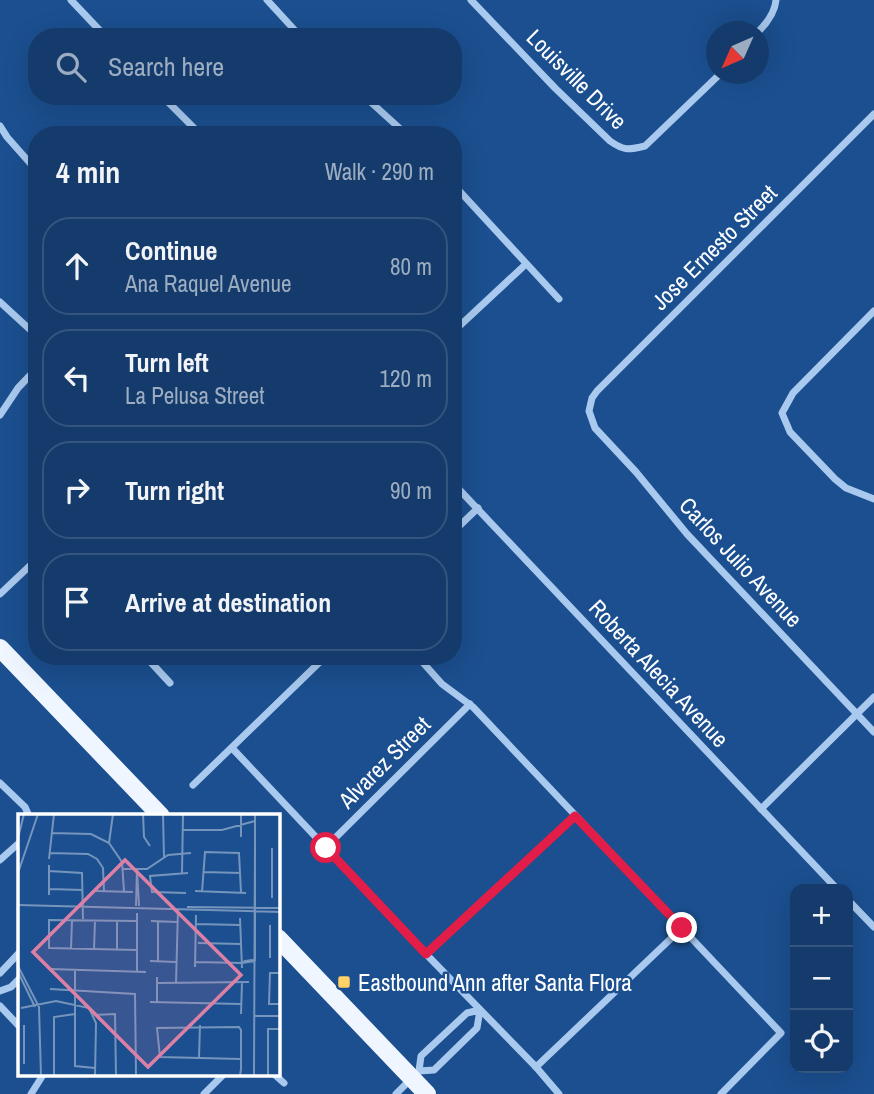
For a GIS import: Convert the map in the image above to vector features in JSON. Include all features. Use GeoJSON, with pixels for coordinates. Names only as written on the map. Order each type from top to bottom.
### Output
{"type":"FeatureCollection","features":[{"type":"Feature","properties":{"kind":"main road"},"geometry":{"type":"LineString","coordinates":[[0,648],[156,814]]}},
{"type":"Feature","properties":{"kind":"main road"},"geometry":{"type":"LineString","coordinates":[[280,941],[416,1075],[427,1094]]}},
{"type":"Feature","properties":{"kind":"street"},"geometry":{"type":"LineString","coordinates":[[71,0],[97,28]]}},
{"type":"Feature","properties":{"kind":"street"},"geometry":{"type":"LineString","coordinates":[[267,0],[293,28]]}},
{"type":"Feature","properties":{"kind":"street","name":"Louisville Drive"},"geometry":{"type":"LineString","coordinates":[[471,0],[555,88],[619,147],[630,150],[645,146],[710,84]]}},
{"type":"Feature","properties":{"kind":"street"},"geometry":{"type":"LineString","coordinates":[[769,21],[776,2]]}},
{"type":"Feature","properties":{"kind":"street"},"geometry":{"type":"LineString","coordinates":[[171,105],[192,126]]}},
{"type":"Feature","properties":{"kind":"street"},"geometry":{"type":"LineString","coordinates":[[374,105],[397,126]]}},
{"type":"Feature","properties":{"kind":"street","name":"Jose Ernesto Street"},"geometry":{"type":"LineString","coordinates":[[589,411],[597,390],[874,114]]}},
{"type":"Feature","properties":{"kind":"street"},"geometry":{"type":"LineString","coordinates":[[0,126],[28,161]]}},
{"type":"Feature","properties":{"kind":"street"},"geometry":{"type":"LineString","coordinates":[[462,194],[559,299]]}},
{"type":"Feature","properties":{"kind":"street"},"geometry":{"type":"LineString","coordinates":[[462,324],[526,264]]}},
{"type":"Feature","properties":{"kind":"street"},"geometry":{"type":"LineString","coordinates":[[0,302],[28,327]]}},
{"type":"Feature","properties":{"kind":"street"},"geometry":{"type":"LineString","coordinates":[[874,311],[793,393],[782,413],[790,432],[835,479],[846,488],[874,499]]}},
{"type":"Feature","properties":{"kind":"street"},"geometry":{"type":"LineString","coordinates":[[0,415],[28,377]]}},
{"type":"Feature","properties":{"kind":"street","name":"Carlos Julio Avenue"},"geometry":{"type":"LineString","coordinates":[[589,411],[595,428],[636,472],[687,534],[874,732]]}},
{"type":"Feature","properties":{"kind":"street","name":"Roberta Alecia Avenue"},"geometry":{"type":"LineString","coordinates":[[462,492],[833,884]]}},
{"type":"Feature","properties":{"kind":"street"},"geometry":{"type":"LineString","coordinates":[[462,523],[478,508]]}},
{"type":"Feature","properties":{"kind":"street"},"geometry":{"type":"LineString","coordinates":[[0,594],[28,568]]}},
{"type":"Feature","properties":{"kind":"street"},"geometry":{"type":"LineString","coordinates":[[153,665],[170,683]]}},
{"type":"Feature","properties":{"kind":"street"},"geometry":{"type":"LineString","coordinates":[[193,785],[317,665]]}},
{"type":"Feature","properties":{"kind":"street"},"geometry":{"type":"LineString","coordinates":[[425,665],[442,684],[470,704],[781,1033],[721,1094]]}},
{"type":"Feature","properties":{"kind":"street"},"geometry":{"type":"LineString","coordinates":[[761,809],[874,697]]}},
{"type":"Feature","properties":{"kind":"street","name":"Alvarez Street"},"geometry":{"type":"LineString","coordinates":[[326,848],[470,704]]}},
{"type":"Feature","properties":{"kind":"street"},"geometry":{"type":"LineString","coordinates":[[232,748],[559,1094]]}},
{"type":"Feature","properties":{"kind":"street"},"geometry":{"type":"LineString","coordinates":[[0,783],[25,807],[28,814]]}},
{"type":"Feature","properties":{"kind":"street"},"geometry":{"type":"LineString","coordinates":[[426,954],[575,816]]}},
{"type":"Feature","properties":{"kind":"street"},"geometry":{"type":"LineString","coordinates":[[0,860],[18,844]]}},
{"type":"Feature","properties":{"kind":"street"},"geometry":{"type":"LineString","coordinates":[[853,905],[874,928]]}},
{"type":"Feature","properties":{"kind":"street"},"geometry":{"type":"LineString","coordinates":[[536,1067],[682,928]]}},
{"type":"Feature","properties":{"kind":"street"},"geometry":{"type":"LineString","coordinates":[[0,973],[18,954]]}},
{"type":"Feature","properties":{"kind":"street"},"geometry":{"type":"LineString","coordinates":[[0,991],[11,987],[18,980]]}},
{"type":"Feature","properties":{"kind":"street"},"geometry":{"type":"LineString","coordinates":[[0,1006],[18,1025]]}},
{"type":"Feature","properties":{"kind":"street"},"geometry":{"type":"LineString","coordinates":[[416,1075],[421,1056],[467,1013],[480,1010]]}},
{"type":"Feature","properties":{"kind":"street"},"geometry":{"type":"LineString","coordinates":[[396,1094],[416,1075],[434,1070],[477,1028],[480,1010]]}},
{"type":"Feature","properties":{"kind":"street"},"geometry":{"type":"LineString","coordinates":[[31,1094],[42,1076]]}},
{"type":"Feature","properties":{"kind":"street"},"geometry":{"type":"LineString","coordinates":[[204,1094],[222,1076]]}},
{"type":"Feature","properties":{"kind":"street"},"geometry":{"type":"LineString","coordinates":[[276,1076],[284,1083]]}},
{"type":"Feature","properties":{"kind":"place","name":"Eastbound Ann after Santa Flora"},"geometry":{"type":"Point","coordinates":[344,982]}},
{"type":"Feature","properties":{"kind":"route"},"geometry":{"type":"LineString","coordinates":[[326,848],[426,954],[575,816],[682,928]]}}]}
